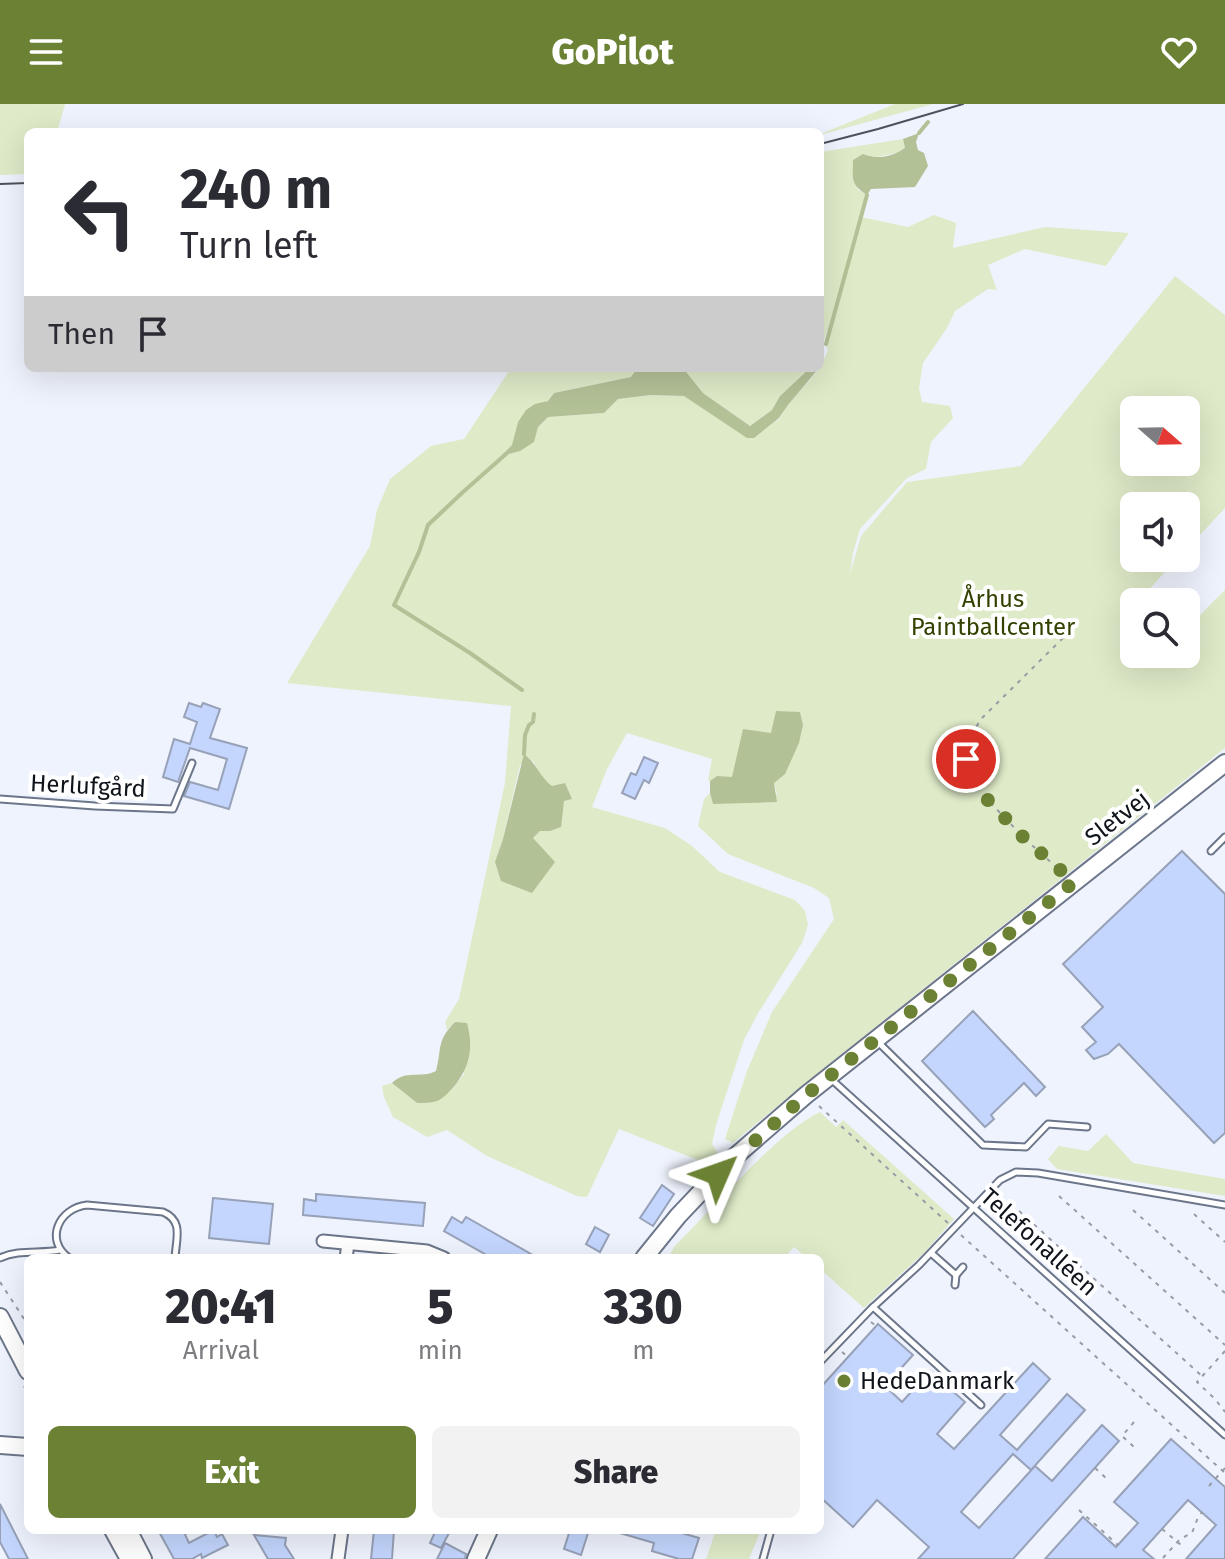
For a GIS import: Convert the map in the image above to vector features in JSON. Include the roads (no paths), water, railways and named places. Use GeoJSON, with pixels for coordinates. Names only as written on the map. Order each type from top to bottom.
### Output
{"type":"FeatureCollection","features":[{"type":"Feature","properties":{"kind":"street","name":"Sletvej"},"geometry":{"type":"LineString","coordinates":[[647,1254],[731,1160],[806,1095],[1225,763]]}},
{"type":"Feature","properties":{"kind":"street"},"geometry":{"type":"LineString","coordinates":[[323,1241],[434,1254]]}},
{"type":"Feature","properties":{"kind":"street"},"geometry":{"type":"LineString","coordinates":[[347,1254],[348,1244]]}},
{"type":"Feature","properties":{"kind":"street"},"geometry":{"type":"LineString","coordinates":[[0,1306],[24,1341]]}},
{"type":"Feature","properties":{"kind":"street"},"geometry":{"type":"LineString","coordinates":[[0,1317],[24,1363]]}},
{"type":"Feature","properties":{"kind":"street"},"geometry":{"type":"LineString","coordinates":[[0,1445],[24,1447]]}},
{"type":"Feature","properties":{"kind":"street"},"geometry":{"type":"LineString","coordinates":[[115,1534],[129,1559]]}},
{"type":"Feature","properties":{"kind":"street"},"geometry":{"type":"LineString","coordinates":[[130,1534],[143,1559]]}},
{"type":"Feature","properties":{"kind":"street"},"geometry":{"type":"LineString","coordinates":[[338,1559],[341,1534]]}},
{"type":"Feature","properties":{"kind":"street"},"geometry":{"type":"LineString","coordinates":[[476,1559],[487,1534]]}},
{"type":"Feature","properties":{"kind":"lane","name":"Herlufgård"},"geometry":{"type":"LineString","coordinates":[[0,799],[173,809],[192,763]]}},
{"type":"Feature","properties":{"kind":"lane"},"geometry":{"type":"LineString","coordinates":[[1211,851],[1225,837]]}},
{"type":"Feature","properties":{"kind":"lane"},"geometry":{"type":"LineString","coordinates":[[875,1040],[983,1145],[1026,1147],[1048,1124],[1087,1127]]}},
{"type":"Feature","properties":{"kind":"lane","name":"Telefonalléen"},"geometry":{"type":"LineString","coordinates":[[829,1077],[1225,1435]]}},
{"type":"Feature","properties":{"kind":"lane"},"geometry":{"type":"LineString","coordinates":[[824,1358],[1000,1180],[1016,1172],[1225,1205]]}},
{"type":"Feature","properties":{"kind":"lane"},"geometry":{"type":"LineString","coordinates":[[64,1254],[60,1250],[59,1222],[66,1212],[87,1205],[163,1212],[172,1216],[177,1224],[175,1254]]}},
{"type":"Feature","properties":{"kind":"lane"},"geometry":{"type":"LineString","coordinates":[[0,1258],[20,1252],[60,1250]]}},
{"type":"Feature","properties":{"kind":"lane"},"geometry":{"type":"LineString","coordinates":[[931,1253],[956,1275]]}},
{"type":"Feature","properties":{"kind":"lane"},"geometry":{"type":"LineString","coordinates":[[955,1285],[956,1275],[963,1267]]}},
{"type":"Feature","properties":{"kind":"lane"},"geometry":{"type":"LineString","coordinates":[[873,1307],[981,1405]]}},
{"type":"Feature","properties":{"kind":"lane"},"geometry":{"type":"LineString","coordinates":[[763,1559],[770,1534]]}},
{"type":"Feature","properties":{"kind":"waterway"},"geometry":{"type":"LineString","coordinates":[[919,133],[928,122]]}},
{"type":"Feature","properties":{"kind":"waterway"},"geometry":{"type":"LineString","coordinates":[[826,344],[867,195]]}},
{"type":"Feature","properties":{"kind":"waterway"},"geometry":{"type":"LineString","coordinates":[[506,454],[428,525],[394,605],[522,690]]}},
{"type":"Feature","properties":{"kind":"waterway"},"geometry":{"type":"LineString","coordinates":[[524,754],[525,735],[534,714]]}},
{"type":"Feature","properties":{"kind":"tram line"},"geometry":{"type":"LineString","coordinates":[[824,143],[963,104]]}},
{"type":"Feature","properties":{"kind":"tram line"},"geometry":{"type":"LineString","coordinates":[[0,184],[24,183]]}},
{"type":"Feature","properties":{"kind":"place","name":"HedeDanmark"},"geometry":{"type":"Point","coordinates":[844,1381]}},
{"type":"Feature","properties":{"kind":"park label","name":"Århus Paintballcenter"},"geometry":{"type":"Point","coordinates":[993,613]}}]}
